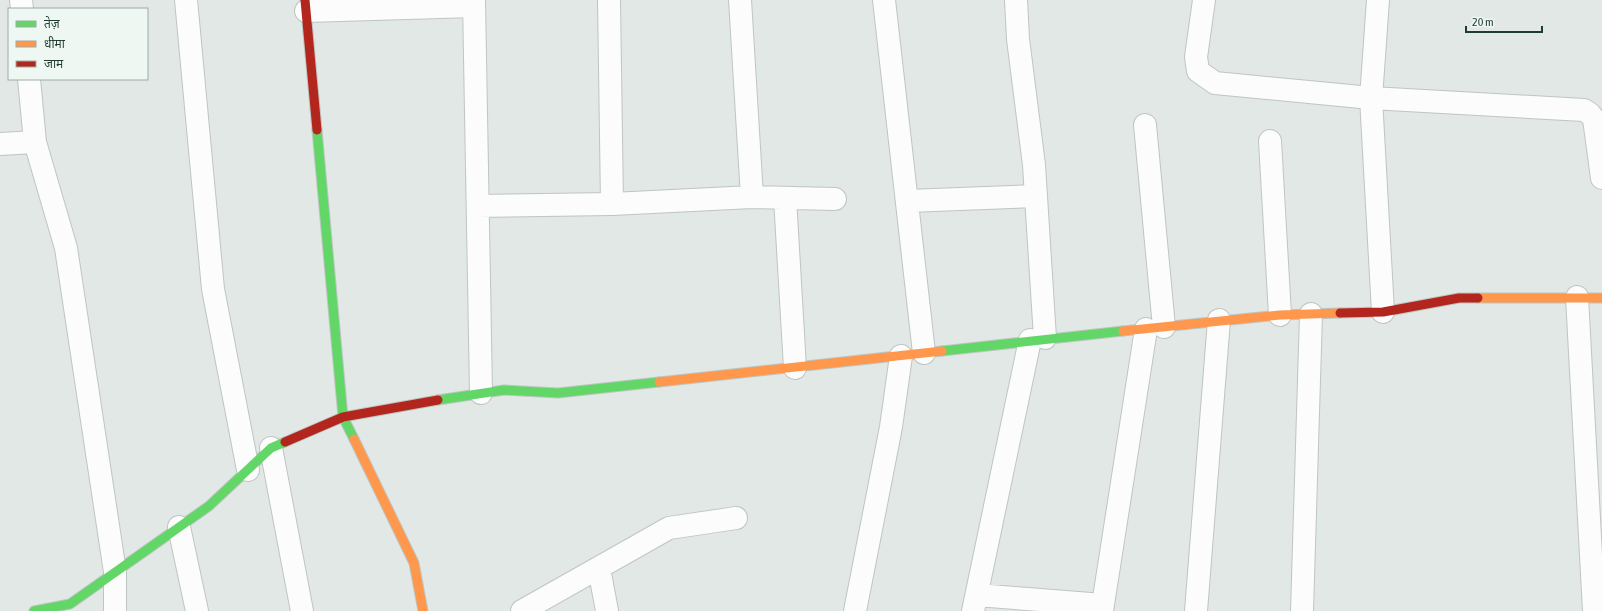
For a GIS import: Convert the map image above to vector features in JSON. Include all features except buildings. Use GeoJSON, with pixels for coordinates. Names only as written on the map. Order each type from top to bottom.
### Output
{"type":"FeatureCollection","features":[{"type":"Feature","properties":{"kind":"street"},"geometry":{"type":"LineString","coordinates":[[186,0],[213,288],[248,470]]}},
{"type":"Feature","properties":{"kind":"street"},"geometry":{"type":"LineString","coordinates":[[609,0],[612,204]]}},
{"type":"Feature","properties":{"kind":"street"},"geometry":{"type":"LineString","coordinates":[[740,0],[752,197]]}},
{"type":"Feature","properties":{"kind":"street"},"geometry":{"type":"LineString","coordinates":[[884,0],[924,353]]}},
{"type":"Feature","properties":{"kind":"street"},"geometry":{"type":"LineString","coordinates":[[1016,0],[1036,196],[1037,339],[975,603],[1102,608],[1155,328],[1145,125]]}},
{"type":"Feature","properties":{"kind":"street"},"geometry":{"type":"LineString","coordinates":[[1204,0],[1196,58],[1198,71],[1215,83],[1371,98],[1584,110],[1594,119],[1602,178]]}},
{"type":"Feature","properties":{"kind":"street"},"geometry":{"type":"LineString","coordinates":[[1378,0],[1371,98],[1383,312]]}},
{"type":"Feature","properties":{"kind":"street"},"geometry":{"type":"LineString","coordinates":[[423,611],[414,563],[343,417],[306,6],[474,3],[481,393]]}},
{"type":"Feature","properties":{"kind":"street"},"geometry":{"type":"LineString","coordinates":[[29,80],[35,142],[66,248],[115,572],[115,611]]}},
{"type":"Feature","properties":{"kind":"street"},"geometry":{"type":"LineString","coordinates":[[1270,141],[1280,315]]}},
{"type":"Feature","properties":{"kind":"street"},"geometry":{"type":"LineString","coordinates":[[0,144],[35,142]]}},
{"type":"Feature","properties":{"kind":"street"},"geometry":{"type":"LineString","coordinates":[[908,202],[1036,196]]}},
{"type":"Feature","properties":{"kind":"street"},"geometry":{"type":"LineString","coordinates":[[478,206],[612,204],[752,197],[834,199]]}},
{"type":"Feature","properties":{"kind":"street"},"geometry":{"type":"LineString","coordinates":[[785,198],[795,368]]}},
{"type":"Feature","properties":{"kind":"street"},"geometry":{"type":"LineString","coordinates":[[1577,297],[1594,611]]}},
{"type":"Feature","properties":{"kind":"street"},"geometry":{"type":"LineString","coordinates":[[34,611],[70,604],[209,506],[271,448],[343,417],[504,390],[558,393],[1219,320],[1280,315],[1383,312],[1459,298],[1602,298]]}},
{"type":"Feature","properties":{"kind":"street"},"geometry":{"type":"LineString","coordinates":[[1302,611],[1312,314]]}},
{"type":"Feature","properties":{"kind":"street"},"geometry":{"type":"LineString","coordinates":[[1196,611],[1219,320]]}},
{"type":"Feature","properties":{"kind":"street"},"geometry":{"type":"LineString","coordinates":[[855,611],[891,427],[901,356]]}},
{"type":"Feature","properties":{"kind":"street"},"geometry":{"type":"LineString","coordinates":[[271,448],[302,611]]}},
{"type":"Feature","properties":{"kind":"street"},"geometry":{"type":"LineString","coordinates":[[522,611],[669,528],[736,518]]}},
{"type":"Feature","properties":{"kind":"street"},"geometry":{"type":"LineString","coordinates":[[179,527],[197,611]]}},
{"type":"Feature","properties":{"kind":"street"},"geometry":{"type":"LineString","coordinates":[[599,568],[607,611]]}},
{"type":"Feature","properties":{"kind":"traffic: fast"},"geometry":{"type":"LineString","coordinates":[[317,130],[343,417],[354,439]]}},
{"type":"Feature","properties":{"kind":"traffic: fast"},"geometry":{"type":"LineString","coordinates":[[942,351],[1123,331]]}},
{"type":"Feature","properties":{"kind":"traffic: fast"},"geometry":{"type":"LineString","coordinates":[[438,400],[504,390],[558,393],[659,382]]}},
{"type":"Feature","properties":{"kind":"traffic: fast"},"geometry":{"type":"LineString","coordinates":[[34,611],[70,604],[209,506],[271,448],[285,442]]}},
{"type":"Feature","properties":{"kind":"traffic: slow"},"geometry":{"type":"LineString","coordinates":[[1478,298],[1602,298]]}},
{"type":"Feature","properties":{"kind":"traffic: slow"},"geometry":{"type":"LineString","coordinates":[[1123,331],[1280,315],[1340,313]]}},
{"type":"Feature","properties":{"kind":"traffic: slow"},"geometry":{"type":"LineString","coordinates":[[659,382],[942,351]]}},
{"type":"Feature","properties":{"kind":"traffic: slow"},"geometry":{"type":"LineString","coordinates":[[354,439],[414,563],[423,611]]}},
{"type":"Feature","properties":{"kind":"traffic: jam"},"geometry":{"type":"LineString","coordinates":[[305,0],[317,130]]}},
{"type":"Feature","properties":{"kind":"traffic: jam"},"geometry":{"type":"LineString","coordinates":[[1340,313],[1383,312],[1459,298],[1478,298]]}},
{"type":"Feature","properties":{"kind":"traffic: jam"},"geometry":{"type":"LineString","coordinates":[[285,442],[343,417],[438,400]]}}]}
